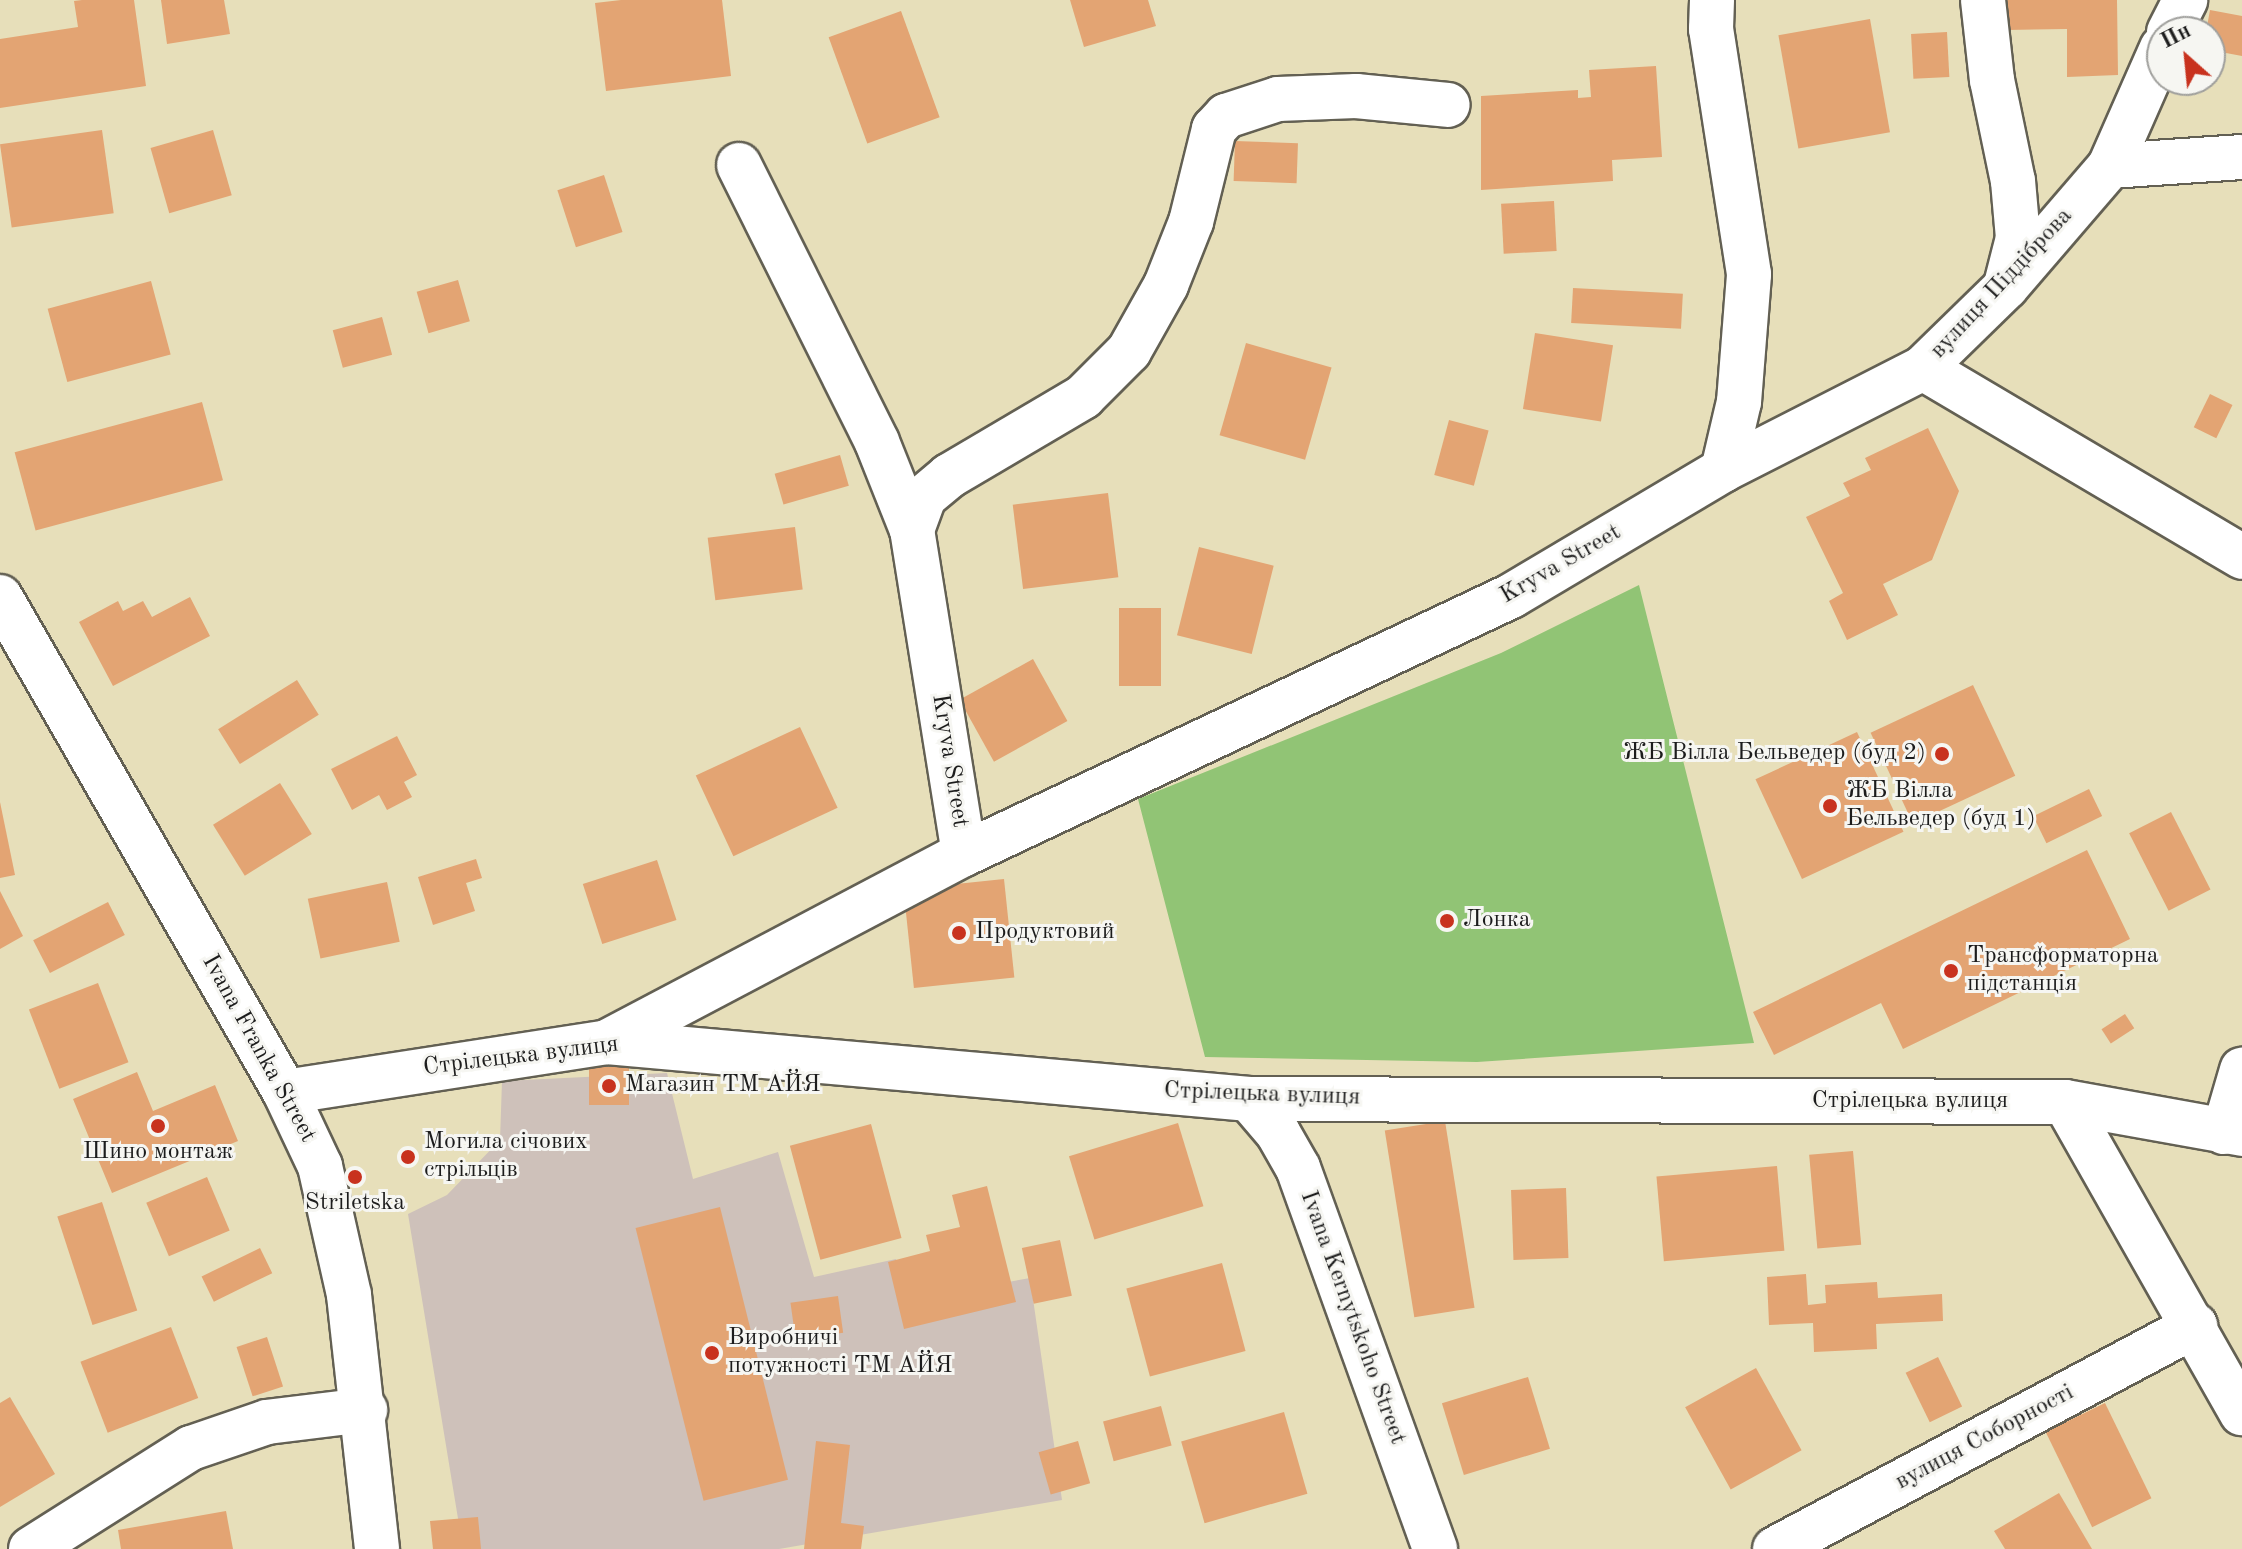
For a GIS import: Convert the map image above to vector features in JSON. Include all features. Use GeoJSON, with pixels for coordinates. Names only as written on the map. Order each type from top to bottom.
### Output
{"type":"FeatureCollection","features":[{"type":"Feature","properties":{"kind":"street"},"geometry":{"type":"LineString","coordinates":[[1712,0],[1711,29],[1749,274],[1739,402],[1723,470]]}},
{"type":"Feature","properties":{"kind":"street"},"geometry":{"type":"LineString","coordinates":[[1983,0],[2018,238],[2006,287]]}},
{"type":"Feature","properties":{"kind":"street","name":"вулиця Піддіброва"},"geometry":{"type":"LineString","coordinates":[[1723,470],[1923,368],[2006,287],[2110,166],[2146,84]]}},
{"type":"Feature","properties":{"kind":"street"},"geometry":{"type":"LineString","coordinates":[[912,530],[924,497],[936,484],[1083,397],[1129,351],[1166,285],[1191,222],[1214,129],[1226,116],[1243,106],[1278,99],[1356,96],[1448,105]]}},
{"type":"Feature","properties":{"kind":"street"},"geometry":{"type":"LineString","coordinates":[[2110,166],[2242,157]]}},
{"type":"Feature","properties":{"kind":"street","name":"Kryva Street"},"geometry":{"type":"LineString","coordinates":[[739,165],[877,442],[912,530],[964,854]]}},
{"type":"Feature","properties":{"kind":"street"},"geometry":{"type":"LineString","coordinates":[[1923,368],[2242,557]]}},
{"type":"Feature","properties":{"kind":"street","name":"Kryva Street"},"geometry":{"type":"LineString","coordinates":[[607,1042],[964,854],[1511,596],[1723,470]]}},
{"type":"Feature","properties":{"kind":"street","name":"Ivana Franka Street"},"geometry":{"type":"LineString","coordinates":[[1,601],[285,1092],[329,1193],[365,1410],[377,1549]]}},
{"type":"Feature","properties":{"kind":"street","name":"Стрілецька вулиця"},"geometry":{"type":"LineString","coordinates":[[285,1092],[607,1042],[1249,1099],[2065,1102],[2233,1133]]}},
{"type":"Feature","properties":{"kind":"street"},"geometry":{"type":"LineString","coordinates":[[2233,1133],[2242,1070]]}},
{"type":"Feature","properties":{"kind":"street","name":"Ivana Kernytskoho Street"},"geometry":{"type":"LineString","coordinates":[[1249,1099],[1278,1133],[1298,1168],[1435,1549]]}},
{"type":"Feature","properties":{"kind":"street"},"geometry":{"type":"LineString","coordinates":[[2065,1102],[2242,1413]]}},
{"type":"Feature","properties":{"kind":"street","name":"вулиця Соборності"},"geometry":{"type":"LineString","coordinates":[[1775,1549],[2195,1326]]}},
{"type":"Feature","properties":{"kind":"street"},"geometry":{"type":"LineString","coordinates":[[31,1549],[191,1448],[267,1422],[365,1410]]}},
{"type":"Feature","properties":{"kind":"shaded area"},"geometry":{"type":"Polygon","coordinates":[[[667,1073],[693,1179],[778,1152],[814,1277],[896,1259],[907,1300],[1030,1278],[1062,1500],[779,1549],[463,1549],[408,1214],[447,1195],[500,1140],[502,1081],[667,1073]]]}},
{"type":"Feature","properties":{"kind":"green space","name":"Лонка"},"geometry":{"type":"Polygon","coordinates":[[[1639,585],[1754,1043],[1477,1062],[1205,1057],[1138,799],[1501,653],[1639,585]]]}},
{"type":"Feature","properties":{"kind":"building"},"geometry":{"type":"Polygon","coordinates":[[[134,0],[146,86],[0,108],[0,39],[78,27],[74,1],[134,0]]]}},
{"type":"Feature","properties":{"kind":"building"},"geometry":{"type":"Polygon","coordinates":[[[161,0],[224,0],[230,34],[167,44],[161,0]]]}},
{"type":"Feature","properties":{"kind":"building"},"geometry":{"type":"Polygon","coordinates":[[[722,0],[731,76],[606,91],[595,3],[722,0]]]}},
{"type":"Feature","properties":{"kind":"building"},"geometry":{"type":"Polygon","coordinates":[[[1070,0],[1148,0],[1156,26],[1084,47],[1070,0]]]}},
{"type":"Feature","properties":{"kind":"building"},"geometry":{"type":"Polygon","coordinates":[[[2006,0],[2117,0],[2118,75],[2067,77],[2067,29],[2007,30],[2006,0]]]}},
{"type":"Feature","properties":{"kind":"building"},"geometry":{"type":"Polygon","coordinates":[[[2210,10],[2242,16],[2242,56],[2226,53],[2226,16],[2209,16],[2210,10]]]}},
{"type":"Feature","properties":{"kind":"building"},"geometry":{"type":"Polygon","coordinates":[[[901,11],[940,117],[867,144],[829,37],[901,11]]]}},
{"type":"Feature","properties":{"kind":"building"},"geometry":{"type":"Polygon","coordinates":[[[1870,19],[1890,132],[1798,148],[1778,35],[1870,19]]]}},
{"type":"Feature","properties":{"kind":"building"},"geometry":{"type":"Polygon","coordinates":[[[1947,32],[1949,77],[1913,79],[1911,34],[1947,32]]]}},
{"type":"Feature","properties":{"kind":"building"},"geometry":{"type":"Polygon","coordinates":[[[1656,66],[1662,157],[1612,160],[1613,181],[1481,190],[1481,96],[1578,90],[1578,98],[1591,97],[1589,70],[1656,66]]]}},
{"type":"Feature","properties":{"kind":"building"},"geometry":{"type":"Polygon","coordinates":[[[102,130],[114,213],[12,228],[0,144],[102,130]]]}},
{"type":"Feature","properties":{"kind":"building"},"geometry":{"type":"Polygon","coordinates":[[[213,130],[232,195],[169,213],[151,148],[213,130]]]}},
{"type":"Feature","properties":{"kind":"building"},"geometry":{"type":"Polygon","coordinates":[[[1235,141],[1298,143],[1297,183],[1234,181],[1235,141]]]}},
{"type":"Feature","properties":{"kind":"building"},"geometry":{"type":"Polygon","coordinates":[[[604,175],[623,232],[576,247],[557,190],[604,175]]]}},
{"type":"Feature","properties":{"kind":"building"},"geometry":{"type":"Polygon","coordinates":[[[1554,201],[1557,251],[1504,254],[1501,204],[1554,201]]]}},
{"type":"Feature","properties":{"kind":"building"},"geometry":{"type":"Polygon","coordinates":[[[458,280],[470,321],[429,333],[417,292],[458,280]]]}},
{"type":"Feature","properties":{"kind":"building"},"geometry":{"type":"Polygon","coordinates":[[[151,281],[171,354],[67,382],[48,309],[151,281]]]}},
{"type":"Feature","properties":{"kind":"building"},"geometry":{"type":"Polygon","coordinates":[[[1573,288],[1683,294],[1681,329],[1571,323],[1573,288]]]}},
{"type":"Feature","properties":{"kind":"building"},"geometry":{"type":"Polygon","coordinates":[[[382,317],[392,355],[343,368],[333,330],[382,317]]]}},
{"type":"Feature","properties":{"kind":"building"},"geometry":{"type":"Polygon","coordinates":[[[1535,333],[1613,345],[1601,421],[1523,409],[1535,333]]]}},
{"type":"Feature","properties":{"kind":"building"},"geometry":{"type":"Polygon","coordinates":[[[1246,343],[1332,368],[1305,460],[1220,435],[1246,343]]]}},
{"type":"Feature","properties":{"kind":"building"},"geometry":{"type":"Polygon","coordinates":[[[2210,394],[2232,405],[2216,438],[2194,427],[2210,394]]]}},
{"type":"Feature","properties":{"kind":"building"},"geometry":{"type":"Polygon","coordinates":[[[202,402],[223,480],[36,530],[15,452],[202,402]]]}},
{"type":"Feature","properties":{"kind":"building"},"geometry":{"type":"Polygon","coordinates":[[[1449,420],[1489,431],[1474,486],[1434,475],[1449,420]]]}},
{"type":"Feature","properties":{"kind":"building"},"geometry":{"type":"Polygon","coordinates":[[[1928,428],[1959,491],[1932,560],[1883,584],[1898,615],[1847,640],[1829,601],[1843,593],[1806,517],[1850,496],[1843,483],[1871,470],[1865,458],[1928,428]]]}},
{"type":"Feature","properties":{"kind":"building"},"geometry":{"type":"Polygon","coordinates":[[[840,455],[849,486],[783,505],[775,474],[840,455]]]}},
{"type":"Feature","properties":{"kind":"building"},"geometry":{"type":"Polygon","coordinates":[[[1108,493],[1118,577],[1023,589],[1013,505],[1108,493]]]}},
{"type":"Feature","properties":{"kind":"building"},"geometry":{"type":"Polygon","coordinates":[[[795,527],[803,590],[715,600],[708,538],[795,527]]]}},
{"type":"Feature","properties":{"kind":"building"},"geometry":{"type":"Polygon","coordinates":[[[1199,547],[1274,566],[1252,654],[1177,635],[1199,547]]]}},
{"type":"Feature","properties":{"kind":"building"},"geometry":{"type":"Polygon","coordinates":[[[190,597],[210,636],[113,686],[79,622],[118,601],[123,611],[143,601],[152,617],[190,597]]]}},
{"type":"Feature","properties":{"kind":"building"},"geometry":{"type":"Polygon","coordinates":[[[1119,608],[1161,608],[1161,686],[1119,686],[1119,608]]]}},
{"type":"Feature","properties":{"kind":"building"},"geometry":{"type":"Polygon","coordinates":[[[1033,659],[1067,721],[994,762],[960,700],[1033,659]]]}},
{"type":"Feature","properties":{"kind":"building"},"geometry":{"type":"Polygon","coordinates":[[[297,680],[319,715],[240,764],[218,729],[297,680]]]}},
{"type":"Feature","properties":{"kind":"building","name":"ЖБ Вілла Бельведер (буд 2)"},"geometry":{"type":"Polygon","coordinates":[[[1973,685],[2015,776],[1913,823],[1871,733],[1973,685]]]}},
{"type":"Feature","properties":{"kind":"building"},"geometry":{"type":"Polygon","coordinates":[[[800,727],[838,808],[733,856],[696,776],[800,727]]]}},
{"type":"Feature","properties":{"kind":"building","name":"ЖБ Вілла Бельведер (буд 1)"},"geometry":{"type":"Polygon","coordinates":[[[1857,732],[1903,832],[1802,879],[1755,779],[1857,732]]]}},
{"type":"Feature","properties":{"kind":"building"},"geometry":{"type":"Polygon","coordinates":[[[397,736],[417,775],[404,782],[412,797],[387,810],[379,795],[352,810],[331,769],[397,736]]]}},
{"type":"Feature","properties":{"kind":"building"},"geometry":{"type":"Polygon","coordinates":[[[280,783],[312,834],[245,876],[213,825],[280,783]]]}},
{"type":"Feature","properties":{"kind":"building"},"geometry":{"type":"Polygon","coordinates":[[[2089,789],[2102,816],[2046,843],[2033,816],[2089,789]]]}},
{"type":"Feature","properties":{"kind":"building"},"geometry":{"type":"Polygon","coordinates":[[[0,802],[15,875],[0,878],[0,802]]]}},
{"type":"Feature","properties":{"kind":"building"},"geometry":{"type":"Polygon","coordinates":[[[2171,812],[2210,890],[2169,911],[2129,833],[2171,812]]]}},
{"type":"Feature","properties":{"kind":"building","name":"Трансформаторна підстанція"},"geometry":{"type":"Polygon","coordinates":[[[2087,850],[2130,939],[1903,1049],[1881,1003],[1774,1055],[1753,1012],[2087,850]]]}},
{"type":"Feature","properties":{"kind":"building"},"geometry":{"type":"Polygon","coordinates":[[[476,859],[482,878],[466,883],[475,911],[433,925],[418,877],[476,859]]]}},
{"type":"Feature","properties":{"kind":"building"},"geometry":{"type":"Polygon","coordinates":[[[657,860],[676,920],[602,944],[583,884],[657,860]]]}},
{"type":"Feature","properties":{"kind":"building","name":"Продуктовий"},"geometry":{"type":"Polygon","coordinates":[[[1004,879],[1014,977],[914,988],[904,890],[1004,879]]]}},
{"type":"Feature","properties":{"kind":"building"},"geometry":{"type":"Polygon","coordinates":[[[387,882],[400,942],[320,959],[308,899],[387,882]]]}},
{"type":"Feature","properties":{"kind":"building"},"geometry":{"type":"Polygon","coordinates":[[[0,891],[23,936],[0,949],[0,891]]]}},
{"type":"Feature","properties":{"kind":"building"},"geometry":{"type":"Polygon","coordinates":[[[108,902],[125,935],[50,973],[33,940],[108,902]]]}},
{"type":"Feature","properties":{"kind":"building"},"geometry":{"type":"Polygon","coordinates":[[[98,983],[128,1062],[59,1089],[29,1010],[98,983]]]}},
{"type":"Feature","properties":{"kind":"building"},"geometry":{"type":"Polygon","coordinates":[[[2125,1014],[2134,1028],[2111,1044],[2102,1029],[2125,1014]]]}},
{"type":"Feature","properties":{"kind":"building","name":"Магазин ТМ АЙЯ"},"geometry":{"type":"Polygon","coordinates":[[[589,1067],[629,1067],[629,1105],[589,1105],[589,1067]]]}},
{"type":"Feature","properties":{"kind":"building","name":"Шино монтаж"},"geometry":{"type":"Polygon","coordinates":[[[137,1072],[153,1111],[215,1085],[238,1141],[112,1193],[73,1099],[137,1072]]]}},
{"type":"Feature","properties":{"kind":"building"},"geometry":{"type":"Polygon","coordinates":[[[1445,1121],[1475,1308],[1414,1317],[1385,1131],[1445,1121]]]}},
{"type":"Feature","properties":{"kind":"building"},"geometry":{"type":"Polygon","coordinates":[[[1178,1123],[1203,1206],[1094,1240],[1069,1156],[1178,1123]]]}},
{"type":"Feature","properties":{"kind":"building"},"geometry":{"type":"Polygon","coordinates":[[[871,1124],[902,1238],[820,1260],[790,1146],[871,1124]]]}},
{"type":"Feature","properties":{"kind":"building"},"geometry":{"type":"Polygon","coordinates":[[[1853,1151],[1861,1245],[1817,1248],[1809,1155],[1853,1151]]]}},
{"type":"Feature","properties":{"kind":"building"},"geometry":{"type":"Polygon","coordinates":[[[1777,1166],[1784,1251],[1664,1261],[1656,1177],[1777,1166]]]}},
{"type":"Feature","properties":{"kind":"building"},"geometry":{"type":"Polygon","coordinates":[[[207,1177],[230,1230],[169,1256],[146,1203],[207,1177]]]}},
{"type":"Feature","properties":{"kind":"building"},"geometry":{"type":"Polygon","coordinates":[[[987,1186],[1016,1302],[904,1329],[888,1262],[930,1251],[926,1235],[960,1227],[952,1195],[987,1186]]]}},
{"type":"Feature","properties":{"kind":"building"},"geometry":{"type":"Polygon","coordinates":[[[1566,1188],[1568,1258],[1513,1260],[1511,1190],[1566,1188]]]}},
{"type":"Feature","properties":{"kind":"building"},"geometry":{"type":"Polygon","coordinates":[[[102,1202],[137,1310],[93,1325],[57,1217],[102,1202]]]}},
{"type":"Feature","properties":{"kind":"building","name":"Виробничі потужності ТМ АЙЯ"},"geometry":{"type":"Polygon","coordinates":[[[720,1207],[788,1480],[704,1501],[636,1228],[720,1207]]]}},
{"type":"Feature","properties":{"kind":"building"},"geometry":{"type":"Polygon","coordinates":[[[1060,1240],[1072,1296],[1034,1304],[1022,1248],[1060,1240]]]}},
{"type":"Feature","properties":{"kind":"building"},"geometry":{"type":"Polygon","coordinates":[[[260,1248],[272,1273],[214,1302],[202,1276],[260,1248]]]}},
{"type":"Feature","properties":{"kind":"building"},"geometry":{"type":"Polygon","coordinates":[[[1222,1263],[1246,1351],[1150,1377],[1126,1289],[1222,1263]]]}},
{"type":"Feature","properties":{"kind":"building"},"geometry":{"type":"Polygon","coordinates":[[[1806,1274],[1808,1305],[1826,1303],[1825,1285],[1877,1282],[1878,1298],[1942,1294],[1943,1321],[1876,1324],[1877,1349],[1814,1352],[1813,1323],[1769,1325],[1767,1277],[1806,1274]]]}},
{"type":"Feature","properties":{"kind":"building"},"geometry":{"type":"Polygon","coordinates":[[[838,1296],[843,1333],[796,1339],[790,1303],[838,1296]]]}},
{"type":"Feature","properties":{"kind":"building"},"geometry":{"type":"Polygon","coordinates":[[[171,1327],[198,1398],[108,1433],[80,1362],[171,1327]]]}},
{"type":"Feature","properties":{"kind":"building"},"geometry":{"type":"Polygon","coordinates":[[[267,1337],[283,1386],[253,1396],[237,1347],[267,1337]]]}},
{"type":"Feature","properties":{"kind":"building"},"geometry":{"type":"Polygon","coordinates":[[[1938,1357],[1962,1406],[1930,1422],[1906,1373],[1938,1357]]]}},
{"type":"Feature","properties":{"kind":"building"},"geometry":{"type":"Polygon","coordinates":[[[1756,1368],[1802,1450],[1731,1489],[1685,1407],[1756,1368]]]}},
{"type":"Feature","properties":{"kind":"building"},"geometry":{"type":"Polygon","coordinates":[[[1528,1377],[1550,1449],[1464,1475],[1442,1403],[1528,1377]]]}},
{"type":"Feature","properties":{"kind":"building"},"geometry":{"type":"Polygon","coordinates":[[[10,1397],[55,1474],[0,1507],[0,1403],[10,1397]]]}},
{"type":"Feature","properties":{"kind":"building"},"geometry":{"type":"Polygon","coordinates":[[[2105,1403],[2151,1498],[2092,1527],[2046,1432],[2105,1403]]]}},
{"type":"Feature","properties":{"kind":"building"},"geometry":{"type":"Polygon","coordinates":[[[1161,1406],[1172,1446],[1114,1461],[1103,1422],[1161,1406]]]}},
{"type":"Feature","properties":{"kind":"building"},"geometry":{"type":"Polygon","coordinates":[[[1284,1412],[1307,1494],[1205,1523],[1181,1441],[1284,1412]]]}},
{"type":"Feature","properties":{"kind":"building"},"geometry":{"type":"Polygon","coordinates":[[[816,1441],[850,1445],[841,1523],[864,1526],[861,1549],[804,1549],[816,1441]]]}},
{"type":"Feature","properties":{"kind":"building"},"geometry":{"type":"Polygon","coordinates":[[[1078,1441],[1090,1483],[1051,1495],[1039,1452],[1078,1441]]]}},
{"type":"Feature","properties":{"kind":"building"},"geometry":{"type":"Polygon","coordinates":[[[2059,1493],[2092,1549],[2005,1549],[1994,1531],[2059,1493]]]}},
{"type":"Feature","properties":{"kind":"building"},"geometry":{"type":"Polygon","coordinates":[[[226,1511],[233,1549],[121,1549],[118,1530],[226,1511]]]}},
{"type":"Feature","properties":{"kind":"building"},"geometry":{"type":"Polygon","coordinates":[[[478,1517],[481,1549],[433,1549],[430,1521],[478,1517]]]}},
{"type":"Feature","properties":{"kind":"place","name":"ЖБ Вілла Бельведер (буд 2)"},"geometry":{"type":"Point","coordinates":[1942,754]}},
{"type":"Feature","properties":{"kind":"place","name":"ЖБ Вілла Бельведер (буд 1)"},"geometry":{"type":"Point","coordinates":[1830,806]}},
{"type":"Feature","properties":{"kind":"place","name":"Лонка"},"geometry":{"type":"Point","coordinates":[1447,921]}},
{"type":"Feature","properties":{"kind":"place","name":"Продуктовий"},"geometry":{"type":"Point","coordinates":[959,933]}},
{"type":"Feature","properties":{"kind":"place","name":"Трансформаторна підстанція"},"geometry":{"type":"Point","coordinates":[1951,971]}},
{"type":"Feature","properties":{"kind":"place","name":"Магазин ТМ АЙЯ"},"geometry":{"type":"Point","coordinates":[609,1086]}},
{"type":"Feature","properties":{"kind":"place","name":"Шино монтаж"},"geometry":{"type":"Point","coordinates":[158,1126]}},
{"type":"Feature","properties":{"kind":"place","name":"Могила січових стрільців"},"geometry":{"type":"Point","coordinates":[408,1157]}},
{"type":"Feature","properties":{"kind":"place","name":"Striletska"},"geometry":{"type":"Point","coordinates":[355,1177]}},
{"type":"Feature","properties":{"kind":"place","name":"Виробничі потужності ТМ АЙЯ"},"geometry":{"type":"Point","coordinates":[712,1353]}}]}
